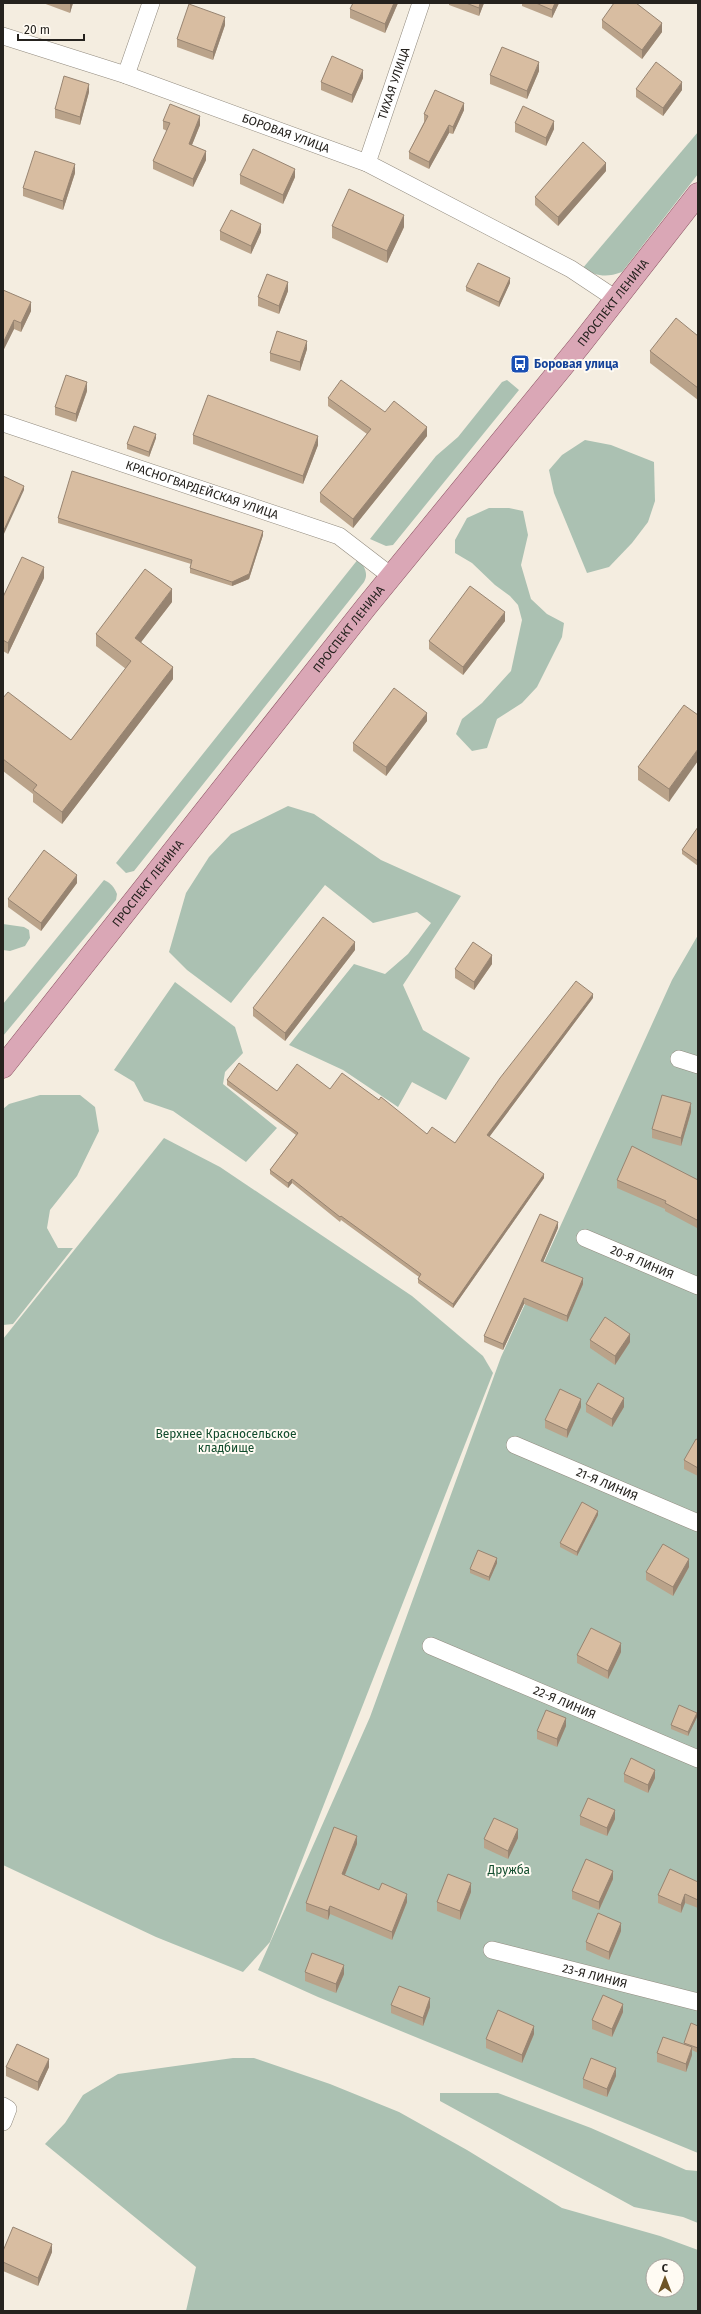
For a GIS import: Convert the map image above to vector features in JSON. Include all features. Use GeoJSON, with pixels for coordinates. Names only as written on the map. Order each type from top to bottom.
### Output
{"type":"FeatureCollection","features":[{"type":"Feature","properties":{"kind":"main road","name":"ПРОСПЕКТ ЛЕНИНА"},"geometry":{"type":"LineString","coordinates":[[3,1067],[391,576],[616,299],[698,194]]}},
{"type":"Feature","properties":{"kind":"street"},"geometry":{"type":"LineString","coordinates":[[126,75],[151,3]]}},
{"type":"Feature","properties":{"kind":"street","name":"ТИХАЯ УЛИЦА"},"geometry":{"type":"LineString","coordinates":[[367,163],[421,3]]}},
{"type":"Feature","properties":{"kind":"street","name":"БОРОВАЯ УЛИЦА"},"geometry":{"type":"LineString","coordinates":[[3,36],[126,75],[367,163],[571,269],[616,299]]}},
{"type":"Feature","properties":{"kind":"street","name":"КРАСНОГВАРДЕЙСКАЯ УЛИЦА"},"geometry":{"type":"LineString","coordinates":[[3,423],[339,536],[391,576]]}},
{"type":"Feature","properties":{"kind":"street"},"geometry":{"type":"LineString","coordinates":[[679,1059],[698,1065]]}},
{"type":"Feature","properties":{"kind":"street","name":"20-Я ЛИНИЯ"},"geometry":{"type":"LineString","coordinates":[[585,1238],[698,1286]]}},
{"type":"Feature","properties":{"kind":"street","name":"21-Я ЛИНИЯ"},"geometry":{"type":"LineString","coordinates":[[515,1445],[698,1523]]}},
{"type":"Feature","properties":{"kind":"street","name":"22-Я ЛИНИЯ"},"geometry":{"type":"LineString","coordinates":[[431,1646],[698,1759]]}},
{"type":"Feature","properties":{"kind":"street","name":"23-Я ЛИНИЯ"},"geometry":{"type":"LineString","coordinates":[[492,1950],[698,2002]]}},
{"type":"Feature","properties":{"kind":"green space"},"geometry":{"type":"Polygon","coordinates":[[[698,132],[698,174],[622,272],[606,276],[582,269],[698,132]]]}},
{"type":"Feature","properties":{"kind":"green space"},"geometry":{"type":"Polygon","coordinates":[[[507,380],[519,390],[393,545],[386,546],[370,539],[436,456],[458,437],[502,382],[507,380]]]}},
{"type":"Feature","properties":{"kind":"green space"},"geometry":{"type":"Polygon","coordinates":[[[585,440],[611,445],[654,462],[655,501],[648,522],[632,543],[609,567],[587,573],[554,493],[549,470],[562,455],[585,440]]]}},
{"type":"Feature","properties":{"kind":"green space"},"geometry":{"type":"Polygon","coordinates":[[[489,508],[509,508],[523,511],[528,535],[521,565],[531,599],[547,614],[564,623],[562,637],[537,687],[522,703],[497,719],[487,748],[472,751],[456,734],[462,719],[482,703],[511,671],[522,620],[518,605],[510,596],[495,585],[472,563],[455,553],[455,540],[467,518],[489,508]]]}},
{"type":"Feature","properties":{"kind":"green space"},"geometry":{"type":"Polygon","coordinates":[[[359,558],[366,573],[364,582],[134,871],[126,873],[116,863],[359,558]]]}},
{"type":"Feature","properties":{"kind":"green space"},"geometry":{"type":"Polygon","coordinates":[[[288,806],[314,814],[381,860],[461,896],[403,985],[423,1030],[470,1058],[446,1100],[412,1082],[398,1107],[343,1070],[289,1045],[354,964],[385,974],[408,954],[431,923],[417,912],[373,923],[325,885],[231,1003],[187,970],[169,952],[186,893],[209,857],[231,834],[288,806]]]}},
{"type":"Feature","properties":{"kind":"green space"},"geometry":{"type":"Polygon","coordinates":[[[104,880],[115,889],[117,894],[116,900],[3,1036],[3,1004],[104,880]]]}},
{"type":"Feature","properties":{"kind":"green space"},"geometry":{"type":"Polygon","coordinates":[[[3,924],[24,927],[29,930],[30,938],[25,946],[10,951],[3,950],[3,924]]]}},
{"type":"Feature","properties":{"kind":"green space","name":"Дружба"},"geometry":{"type":"Polygon","coordinates":[[[698,935],[698,2153],[318,1997],[258,1970],[370,1717],[501,1357],[672,980],[698,935]]]}},
{"type":"Feature","properties":{"kind":"green space"},"geometry":{"type":"Polygon","coordinates":[[[175,982],[235,1027],[243,1053],[225,1072],[223,1084],[277,1128],[246,1162],[173,1111],[144,1101],[134,1082],[114,1070],[175,982]]]}},
{"type":"Feature","properties":{"kind":"green space"},"geometry":{"type":"Polygon","coordinates":[[[40,1095],[80,1095],[95,1107],[99,1131],[77,1176],[50,1210],[47,1228],[58,1248],[73,1248],[13,1324],[3,1325],[3,1109],[9,1104],[40,1095]]]}},
{"type":"Feature","properties":{"kind":"green space","name":"Верхнее Красносельское кладбище"},"geometry":{"type":"Polygon","coordinates":[[[164,1138],[220,1167],[412,1296],[483,1356],[493,1373],[270,1942],[243,1972],[156,1937],[3,1865],[3,1339],[164,1138]]]}},
{"type":"Feature","properties":{"kind":"green space"},"geometry":{"type":"Polygon","coordinates":[[[233,2058],[254,2058],[330,2084],[399,2112],[467,2150],[562,2208],[660,2236],[698,2250],[698,2311],[186,2311],[196,2267],[45,2144],[65,2123],[83,2095],[118,2074],[233,2058]]]}},
{"type":"Feature","properties":{"kind":"green space"},"geometry":{"type":"Polygon","coordinates":[[[440,2093],[498,2093],[591,2128],[686,2170],[698,2171],[698,2223],[683,2217],[634,2207],[440,2101],[440,2093]]]}},
{"type":"Feature","properties":{"kind":"building"},"geometry":{"type":"Polygon","coordinates":[[[353,3],[394,3],[385,24],[350,9],[353,3]]]}},
{"type":"Feature","properties":{"kind":"building"},"geometry":{"type":"Polygon","coordinates":[[[466,3],[480,3],[479,8],[466,3]]]}},
{"type":"Feature","properties":{"kind":"building"},"geometry":{"type":"Polygon","coordinates":[[[536,3],[555,3],[552,10],[536,3]]]}},
{"type":"Feature","properties":{"kind":"building"},"geometry":{"type":"Polygon","coordinates":[[[614,3],[636,3],[662,23],[642,50],[602,20],[614,3]]]}},
{"type":"Feature","properties":{"kind":"building"},"geometry":{"type":"Polygon","coordinates":[[[189,4],[225,17],[213,52],[177,39],[189,4]]]}},
{"type":"Feature","properties":{"kind":"building"},"geometry":{"type":"Polygon","coordinates":[[[502,47],[539,62],[527,91],[490,75],[502,47]]]}},
{"type":"Feature","properties":{"kind":"building"},"geometry":{"type":"Polygon","coordinates":[[[332,56],[363,70],[352,95],[321,82],[332,56]]]}},
{"type":"Feature","properties":{"kind":"building"},"geometry":{"type":"Polygon","coordinates":[[[656,62],[682,82],[663,108],[636,89],[656,62]]]}},
{"type":"Feature","properties":{"kind":"building"},"geometry":{"type":"Polygon","coordinates":[[[64,76],[89,84],[80,117],[55,109],[64,76]]]}},
{"type":"Feature","properties":{"kind":"building"},"geometry":{"type":"Polygon","coordinates":[[[435,90],[464,103],[453,127],[449,125],[429,162],[409,152],[428,116],[424,114],[435,90]]]}},
{"type":"Feature","properties":{"kind":"building"},"geometry":{"type":"Polygon","coordinates":[[[170,104],[200,116],[189,144],[206,151],[193,179],[153,161],[170,123],[163,121],[170,104]]]}},
{"type":"Feature","properties":{"kind":"building"},"geometry":{"type":"Polygon","coordinates":[[[523,106],[554,121],[546,138],[515,123],[523,106]]]}},
{"type":"Feature","properties":{"kind":"building"},"geometry":{"type":"Polygon","coordinates":[[[583,142],[606,163],[558,217],[535,197],[583,142]]]}},
{"type":"Feature","properties":{"kind":"building"},"geometry":{"type":"Polygon","coordinates":[[[253,149],[295,169],[283,195],[240,175],[253,149]]]}},
{"type":"Feature","properties":{"kind":"building"},"geometry":{"type":"Polygon","coordinates":[[[35,151],[75,164],[63,201],[23,188],[35,151]]]}},
{"type":"Feature","properties":{"kind":"building"},"geometry":{"type":"Polygon","coordinates":[[[349,189],[404,215],[387,251],[332,226],[349,189]]]}},
{"type":"Feature","properties":{"kind":"building"},"geometry":{"type":"Polygon","coordinates":[[[231,210],[261,224],[251,246],[220,231],[231,210]]]}},
{"type":"Feature","properties":{"kind":"building"},"geometry":{"type":"Polygon","coordinates":[[[478,263],[510,278],[499,302],[466,287],[478,263]]]}},
{"type":"Feature","properties":{"kind":"building"},"geometry":{"type":"Polygon","coordinates":[[[267,274],[288,282],[279,306],[258,297],[267,274]]]}},
{"type":"Feature","properties":{"kind":"building"},"geometry":{"type":"Polygon","coordinates":[[[3,290],[31,302],[21,323],[14,320],[3,343],[3,290]]]}},
{"type":"Feature","properties":{"kind":"building"},"geometry":{"type":"Polygon","coordinates":[[[676,318],[698,336],[698,388],[650,351],[676,318]]]}},
{"type":"Feature","properties":{"kind":"building"},"geometry":{"type":"Polygon","coordinates":[[[277,331],[307,341],[300,362],[270,353],[277,331]]]}},
{"type":"Feature","properties":{"kind":"building"},"geometry":{"type":"Polygon","coordinates":[[[66,375],[87,382],[76,414],[55,407],[66,375]]]}},
{"type":"Feature","properties":{"kind":"building"},"geometry":{"type":"Polygon","coordinates":[[[341,380],[385,412],[394,401],[427,427],[353,519],[320,493],[371,429],[328,398],[341,380]]]}},
{"type":"Feature","properties":{"kind":"building"},"geometry":{"type":"Polygon","coordinates":[[[208,395],[318,436],[303,476],[193,435],[208,395]]]}},
{"type":"Feature","properties":{"kind":"building"},"geometry":{"type":"Polygon","coordinates":[[[134,426],[156,434],[149,452],[127,444],[134,426]]]}},
{"type":"Feature","properties":{"kind":"building"},"geometry":{"type":"Polygon","coordinates":[[[72,471],[263,531],[249,574],[232,582],[190,568],[192,560],[58,518],[72,471]]]}},
{"type":"Feature","properties":{"kind":"building"},"geometry":{"type":"Polygon","coordinates":[[[3,476],[24,486],[3,532],[3,476]]]}},
{"type":"Feature","properties":{"kind":"building"},"geometry":{"type":"Polygon","coordinates":[[[22,557],[44,567],[8,643],[3,640],[3,597],[22,557]]]}},
{"type":"Feature","properties":{"kind":"building"},"geometry":{"type":"Polygon","coordinates":[[[145,569],[172,589],[135,638],[173,667],[62,812],[33,790],[37,785],[3,759],[3,698],[8,692],[71,740],[131,661],[96,634],[145,569]]]}},
{"type":"Feature","properties":{"kind":"building"},"geometry":{"type":"Polygon","coordinates":[[[470,586],[505,612],[463,667],[429,641],[470,586]]]}},
{"type":"Feature","properties":{"kind":"building"},"geometry":{"type":"Polygon","coordinates":[[[394,688],[427,713],[386,767],[353,743],[394,688]]]}},
{"type":"Feature","properties":{"kind":"building"},"geometry":{"type":"Polygon","coordinates":[[[684,705],[698,715],[698,749],[669,789],[638,767],[684,705]]]}},
{"type":"Feature","properties":{"kind":"building"},"geometry":{"type":"Polygon","coordinates":[[[698,827],[698,861],[682,850],[698,827]]]}},
{"type":"Feature","properties":{"kind":"building"},"geometry":{"type":"Polygon","coordinates":[[[44,850],[77,875],[41,923],[8,899],[44,850]]]}},
{"type":"Feature","properties":{"kind":"building"},"geometry":{"type":"Polygon","coordinates":[[[323,917],[355,942],[285,1033],[253,1008],[323,917]]]}},
{"type":"Feature","properties":{"kind":"building"},"geometry":{"type":"Polygon","coordinates":[[[473,942],[492,955],[474,982],[455,969],[473,942]]]}},
{"type":"Feature","properties":{"kind":"building"},"geometry":{"type":"Polygon","coordinates":[[[576,981],[593,994],[487,1135],[544,1174],[453,1304],[418,1279],[421,1274],[341,1216],[340,1217],[292,1179],[288,1183],[270,1170],[298,1133],[227,1080],[239,1063],[277,1091],[297,1064],[330,1089],[342,1073],[379,1100],[381,1097],[427,1134],[432,1127],[455,1143],[500,1078],[576,981]]]}},
{"type":"Feature","properties":{"kind":"building"},"geometry":{"type":"Polygon","coordinates":[[[662,1095],[691,1103],[681,1138],[652,1129],[662,1095]]]}},
{"type":"Feature","properties":{"kind":"building"},"geometry":{"type":"Polygon","coordinates":[[[632,1146],[698,1180],[697,1220],[665,1203],[666,1201],[617,1180],[632,1146]]]}},
{"type":"Feature","properties":{"kind":"building"},"geometry":{"type":"Polygon","coordinates":[[[540,1214],[558,1222],[541,1261],[583,1278],[567,1316],[524,1298],[503,1344],[484,1336],[540,1214]]]}},
{"type":"Feature","properties":{"kind":"building"},"geometry":{"type":"Polygon","coordinates":[[[605,1317],[630,1334],[615,1356],[590,1340],[605,1317]]]}},
{"type":"Feature","properties":{"kind":"building"},"geometry":{"type":"Polygon","coordinates":[[[598,1383],[624,1398],[612,1419],[586,1404],[598,1383]]]}},
{"type":"Feature","properties":{"kind":"building"},"geometry":{"type":"Polygon","coordinates":[[[560,1389],[581,1399],[567,1430],[545,1420],[560,1389]]]}},
{"type":"Feature","properties":{"kind":"building"},"geometry":{"type":"Polygon","coordinates":[[[696,1439],[698,1440],[698,1468],[684,1460],[696,1439]]]}},
{"type":"Feature","properties":{"kind":"building"},"geometry":{"type":"Polygon","coordinates":[[[582,1502],[598,1511],[577,1552],[560,1543],[582,1502]]]}},
{"type":"Feature","properties":{"kind":"building"},"geometry":{"type":"Polygon","coordinates":[[[663,1544],[689,1559],[673,1587],[646,1572],[663,1544]]]}},
{"type":"Feature","properties":{"kind":"building"},"geometry":{"type":"Polygon","coordinates":[[[478,1550],[497,1558],[489,1577],[470,1569],[478,1550]]]}},
{"type":"Feature","properties":{"kind":"building"},"geometry":{"type":"Polygon","coordinates":[[[591,1628],[621,1643],[608,1671],[577,1655],[591,1628]]]}},
{"type":"Feature","properties":{"kind":"building"},"geometry":{"type":"Polygon","coordinates":[[[679,1705],[697,1713],[688,1732],[671,1725],[679,1705]]]}},
{"type":"Feature","properties":{"kind":"building"},"geometry":{"type":"Polygon","coordinates":[[[546,1710],[566,1718],[557,1739],[537,1731],[546,1710]]]}},
{"type":"Feature","properties":{"kind":"building"},"geometry":{"type":"Polygon","coordinates":[[[631,1758],[655,1770],[648,1785],[624,1774],[631,1758]]]}},
{"type":"Feature","properties":{"kind":"building"},"geometry":{"type":"Polygon","coordinates":[[[588,1798],[615,1810],[607,1828],[580,1816],[588,1798]]]}},
{"type":"Feature","properties":{"kind":"building"},"geometry":{"type":"Polygon","coordinates":[[[494,1818],[518,1829],[508,1851],[484,1839],[494,1818]]]}},
{"type":"Feature","properties":{"kind":"building"},"geometry":{"type":"Polygon","coordinates":[[[334,1827],[357,1836],[342,1874],[379,1890],[382,1883],[407,1894],[392,1932],[330,1906],[328,1911],[306,1903],[334,1827]]]}},
{"type":"Feature","properties":{"kind":"building"},"geometry":{"type":"Polygon","coordinates":[[[586,1859],[613,1871],[599,1902],[572,1891],[586,1859]]]}},
{"type":"Feature","properties":{"kind":"building"},"geometry":{"type":"Polygon","coordinates":[[[670,1869],[698,1882],[698,1900],[685,1894],[681,1905],[658,1895],[670,1869]]]}},
{"type":"Feature","properties":{"kind":"building"},"geometry":{"type":"Polygon","coordinates":[[[448,1874],[471,1883],[460,1911],[437,1902],[448,1874]]]}},
{"type":"Feature","properties":{"kind":"building"},"geometry":{"type":"Polygon","coordinates":[[[598,1913],[621,1923],[609,1952],[586,1942],[598,1913]]]}},
{"type":"Feature","properties":{"kind":"building"},"geometry":{"type":"Polygon","coordinates":[[[312,1953],[344,1965],[336,1984],[305,1972],[312,1953]]]}},
{"type":"Feature","properties":{"kind":"building"},"geometry":{"type":"Polygon","coordinates":[[[399,1986],[430,1998],[423,2018],[391,2005],[399,1986]]]}},
{"type":"Feature","properties":{"kind":"building"},"geometry":{"type":"Polygon","coordinates":[[[603,1995],[623,2004],[612,2029],[592,2020],[603,1995]]]}},
{"type":"Feature","properties":{"kind":"building"},"geometry":{"type":"Polygon","coordinates":[[[498,2010],[534,2026],[522,2055],[486,2039],[498,2010]]]}},
{"type":"Feature","properties":{"kind":"building"},"geometry":{"type":"Polygon","coordinates":[[[691,2023],[698,2026],[698,2048],[684,2043],[691,2023]]]}},
{"type":"Feature","properties":{"kind":"building"},"geometry":{"type":"Polygon","coordinates":[[[663,2037],[692,2047],[686,2064],[657,2053],[663,2037]]]}},
{"type":"Feature","properties":{"kind":"building"},"geometry":{"type":"Polygon","coordinates":[[[17,2044],[49,2059],[38,2082],[6,2067],[17,2044]]]}},
{"type":"Feature","properties":{"kind":"building"},"geometry":{"type":"Polygon","coordinates":[[[591,2058],[616,2068],[607,2089],[583,2079],[591,2058]]]}},
{"type":"Feature","properties":{"kind":"building"},"geometry":{"type":"Polygon","coordinates":[[[13,2227],[52,2244],[38,2278],[3,2262],[3,2251],[13,2227]]]}},
{"type":"Feature","properties":{"kind":"place","name":"Боровая улица"},"geometry":{"type":"Point","coordinates":[520,364]}}]}
